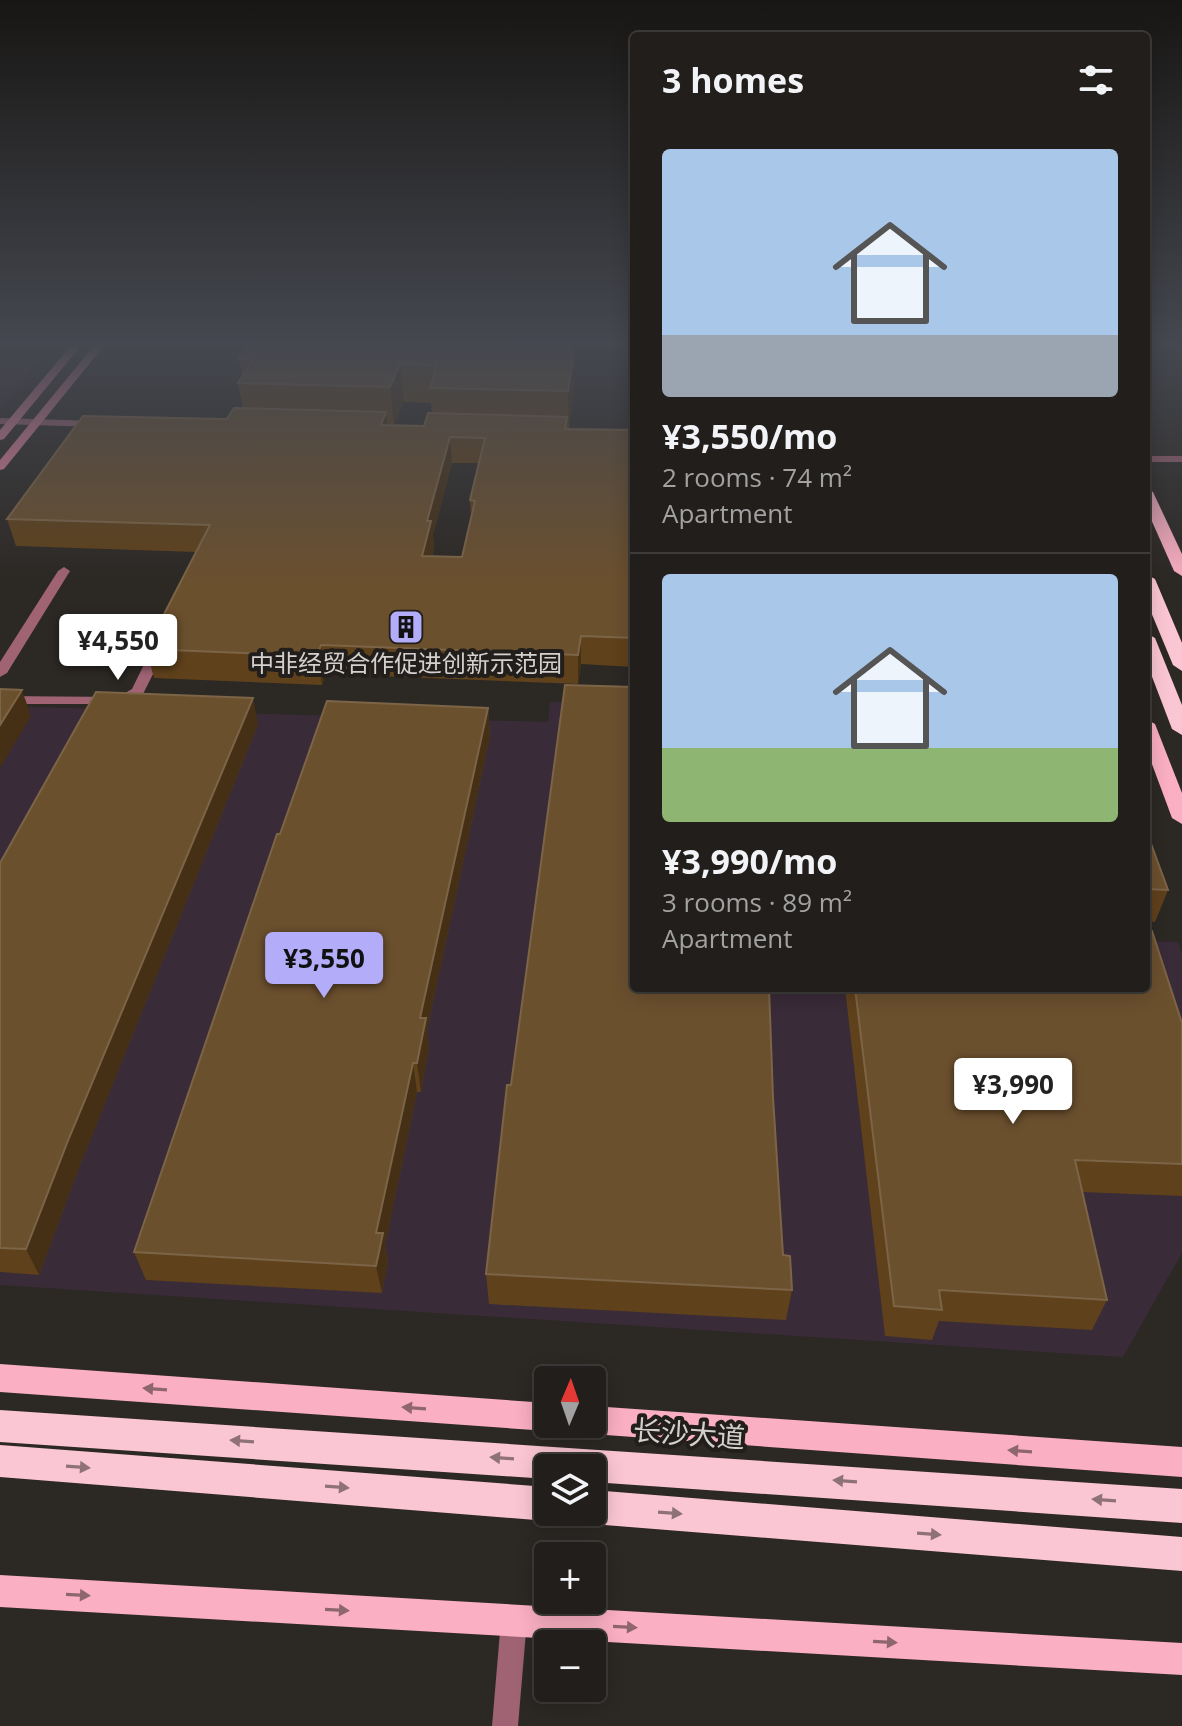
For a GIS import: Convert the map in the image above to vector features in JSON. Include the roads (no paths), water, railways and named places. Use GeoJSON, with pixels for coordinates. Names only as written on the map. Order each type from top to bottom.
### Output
{"type":"FeatureCollection","features":[{"type":"Feature","properties":{"kind":"highway"},"geometry":{"type":"LineString","coordinates":[[1150,589],[1182,665]]}},
{"type":"Feature","properties":{"kind":"highway"},"geometry":{"type":"LineString","coordinates":[[1150,648],[1182,729]]}},
{"type":"Feature","properties":{"kind":"highway","name":"长沙大道"},"geometry":{"type":"LineString","coordinates":[[0,1426],[1182,1506]]}},
{"type":"Feature","properties":{"kind":"highway"},"geometry":{"type":"LineString","coordinates":[[0,1461],[534,1503]]}},
{"type":"Feature","properties":{"kind":"highway"},"geometry":{"type":"LineString","coordinates":[[606,1508],[1182,1554]]}},
{"type":"Feature","properties":{"kind":"main road"},"geometry":{"type":"LineString","coordinates":[[0,467],[37,423]]}},
{"type":"Feature","properties":{"kind":"main road"},"geometry":{"type":"LineString","coordinates":[[1150,501],[1182,571]]}},
{"type":"Feature","properties":{"kind":"main road"},"geometry":{"type":"LineString","coordinates":[[1150,734],[1182,818]]}},
{"type":"Feature","properties":{"kind":"main road"},"geometry":{"type":"LineString","coordinates":[[0,1378],[534,1416]]}},
{"type":"Feature","properties":{"kind":"main road"},"geometry":{"type":"LineString","coordinates":[[606,1421],[1182,1462]]}},
{"type":"Feature","properties":{"kind":"main road"},"geometry":{"type":"LineString","coordinates":[[0,1591],[1182,1659]]}},
{"type":"Feature","properties":{"kind":"street"},"geometry":{"type":"LineString","coordinates":[[4,427],[113,428]]}},
{"type":"Feature","properties":{"kind":"street"},"geometry":{"type":"LineString","coordinates":[[1150,452],[1182,453]]}},
{"type":"Feature","properties":{"kind":"street"},"geometry":{"type":"LineString","coordinates":[[1150,459],[1182,459]]}},
{"type":"Feature","properties":{"kind":"street"},"geometry":{"type":"LineString","coordinates":[[0,673],[64,571]]}},
{"type":"Feature","properties":{"kind":"street"},"geometry":{"type":"LineString","coordinates":[[0,700],[101,703],[131,697],[138,691],[170,626]]}},
{"type":"Feature","properties":{"kind":"street"},"geometry":{"type":"LineString","coordinates":[[505,1726],[514,1620]]}},
{"type":"Feature","properties":{"kind":"place","name":"中非经贸合作促进创新示范园"},"geometry":{"type":"Point","coordinates":[406,627]}}]}
